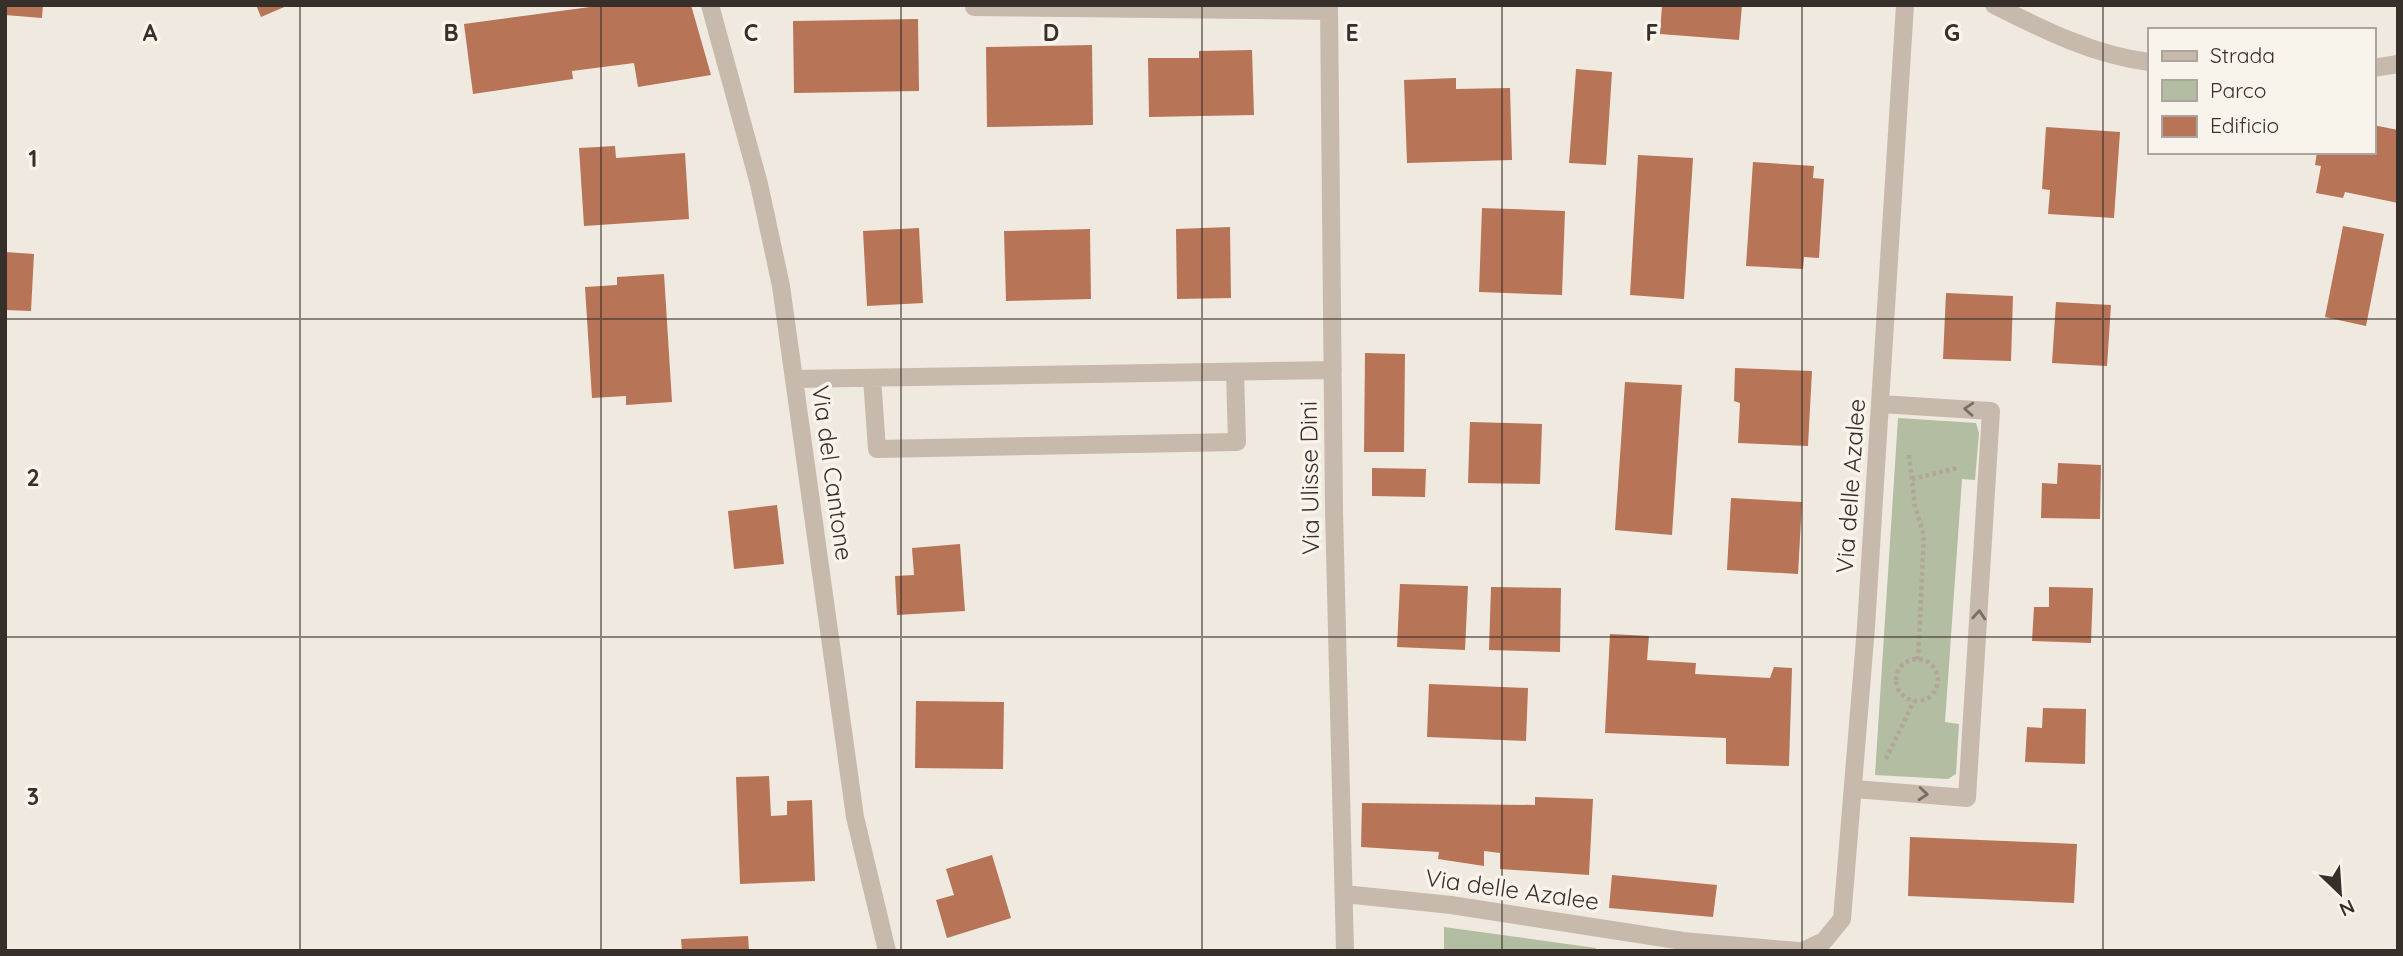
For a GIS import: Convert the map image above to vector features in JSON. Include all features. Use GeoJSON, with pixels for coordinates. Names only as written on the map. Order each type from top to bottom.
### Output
{"type":"FeatureCollection","features":[{"type":"Feature","properties":{"kind":"street","name":"Via del Cantone"},"geometry":{"type":"LineString","coordinates":[[710,5],[759,184],[781,286],[855,817],[887,951]]}},
{"type":"Feature","properties":{"kind":"street","name":"Via delle Azalee"},"geometry":{"type":"LineString","coordinates":[[1803,951],[1824,941],[1842,919],[1855,789],[1905,5]]}},
{"type":"Feature","properties":{"kind":"street"},"geometry":{"type":"LineString","coordinates":[[1994,5],[2055,35],[2122,58],[2148,62]]}},
{"type":"Feature","properties":{"kind":"street"},"geometry":{"type":"LineString","coordinates":[[974,7],[1329,8]]}},
{"type":"Feature","properties":{"kind":"street","name":"Via Ulisse Dini"},"geometry":{"type":"LineString","coordinates":[[1329,8],[1334,524],[1345,951]]}},
{"type":"Feature","properties":{"kind":"street"},"geometry":{"type":"LineString","coordinates":[[2375,68],[2398,64]]}},
{"type":"Feature","properties":{"kind":"street"},"geometry":{"type":"LineString","coordinates":[[795,379],[1333,370]]}},
{"type":"Feature","properties":{"kind":"street"},"geometry":{"type":"LineString","coordinates":[[872,378],[877,449],[1237,442],[1235,372]]}},
{"type":"Feature","properties":{"kind":"street"},"geometry":{"type":"LineString","coordinates":[[1855,789],[1967,797],[1992,411],[1881,404]]}},
{"type":"Feature","properties":{"kind":"street","name":"Via delle Azalee"},"geometry":{"type":"LineString","coordinates":[[1344,894],[1464,907],[1683,946],[1798,951]]}},
{"type":"Feature","properties":{"kind":"path"},"geometry":{"type":"LineString","coordinates":[[1913,406],[1909,445],[1915,507],[1924,535],[1918,660]]}},
{"type":"Feature","properties":{"kind":"path"},"geometry":{"type":"LineString","coordinates":[[1912,479],[1965,466],[1977,460],[1988,461]]}},
{"type":"Feature","properties":{"kind":"path"},"geometry":{"type":"LineString","coordinates":[[1918,660],[1929,662],[1934,667],[1938,681],[1937,688],[1928,699],[1914,701],[1902,695],[1896,683],[1903,665],[1918,660]]}},
{"type":"Feature","properties":{"kind":"path"},"geometry":{"type":"LineString","coordinates":[[1879,790],[1880,775],[1914,701]]}},
{"type":"Feature","properties":{"kind":"green space"},"geometry":{"type":"Polygon","coordinates":[[[1898,418],[1976,423],[1979,433],[1975,480],[1962,479],[1945,722],[1959,724],[1956,774],[1948,779],[1875,775],[1898,418]]]}},
{"type":"Feature","properties":{"kind":"green space"},"geometry":{"type":"Polygon","coordinates":[[[1444,927],[1596,948],[1596,951],[1444,951],[1444,927]]]}},
{"type":"Feature","properties":{"kind":"building"},"geometry":{"type":"Polygon","coordinates":[[[5,5],[43,5],[42,18],[5,15],[5,5]]]}},
{"type":"Feature","properties":{"kind":"building"},"geometry":{"type":"Polygon","coordinates":[[[256,5],[289,5],[261,17],[256,5]]]}},
{"type":"Feature","properties":{"kind":"building"},"geometry":{"type":"Polygon","coordinates":[[[605,5],[691,5],[711,75],[638,87],[634,63],[572,71],[573,79],[473,94],[464,24],[605,5]]]}},
{"type":"Feature","properties":{"kind":"building"},"geometry":{"type":"Polygon","coordinates":[[[1662,5],[1742,5],[1739,40],[1660,34],[1662,5]]]}},
{"type":"Feature","properties":{"kind":"building"},"geometry":{"type":"Polygon","coordinates":[[[918,19],[919,91],[794,93],[793,21],[918,19]]]}},
{"type":"Feature","properties":{"kind":"building"},"geometry":{"type":"Polygon","coordinates":[[[1092,45],[1093,125],[987,127],[986,47],[1092,45]]]}},
{"type":"Feature","properties":{"kind":"building"},"geometry":{"type":"Polygon","coordinates":[[[1252,50],[1254,115],[1149,117],[1148,58],[1199,58],[1199,51],[1252,50]]]}},
{"type":"Feature","properties":{"kind":"building"},"geometry":{"type":"Polygon","coordinates":[[[1576,69],[1612,72],[1606,165],[1569,163],[1576,69]]]}},
{"type":"Feature","properties":{"kind":"building"},"geometry":{"type":"Polygon","coordinates":[[[1456,78],[1456,89],[1510,88],[1512,160],[1407,163],[1404,80],[1456,78]]]}},
{"type":"Feature","properties":{"kind":"building"},"geometry":{"type":"Polygon","coordinates":[[[2375,125],[2398,130],[2398,203],[2345,192],[2343,198],[2316,193],[2321,166],[2315,165],[2317,154],[2375,154],[2375,125]]]}},
{"type":"Feature","properties":{"kind":"building"},"geometry":{"type":"Polygon","coordinates":[[[2046,127],[2120,132],[2114,218],[2048,214],[2050,190],[2042,189],[2046,127]]]}},
{"type":"Feature","properties":{"kind":"building"},"geometry":{"type":"Polygon","coordinates":[[[615,146],[616,158],[685,153],[689,219],[584,226],[579,148],[615,146]]]}},
{"type":"Feature","properties":{"kind":"building"},"geometry":{"type":"Polygon","coordinates":[[[1638,155],[1693,158],[1684,299],[1630,295],[1638,155]]]}},
{"type":"Feature","properties":{"kind":"building"},"geometry":{"type":"Polygon","coordinates":[[[1753,162],[1814,166],[1813,178],[1824,179],[1819,258],[1804,257],[1803,269],[1746,266],[1753,162]]]}},
{"type":"Feature","properties":{"kind":"building"},"geometry":{"type":"Polygon","coordinates":[[[1482,208],[1565,211],[1562,295],[1479,292],[1482,208]]]}},
{"type":"Feature","properties":{"kind":"building"},"geometry":{"type":"Polygon","coordinates":[[[2343,226],[2384,234],[2366,326],[2325,317],[2343,226]]]}},
{"type":"Feature","properties":{"kind":"building"},"geometry":{"type":"Polygon","coordinates":[[[1230,227],[1231,298],[1177,299],[1176,229],[1230,227]]]}},
{"type":"Feature","properties":{"kind":"building"},"geometry":{"type":"Polygon","coordinates":[[[919,228],[923,303],[867,306],[863,231],[919,228]]]}},
{"type":"Feature","properties":{"kind":"building"},"geometry":{"type":"Polygon","coordinates":[[[1090,229],[1091,299],[1006,301],[1004,231],[1090,229]]]}},
{"type":"Feature","properties":{"kind":"building"},"geometry":{"type":"Polygon","coordinates":[[[5,252],[34,254],[31,311],[5,310],[5,252]]]}},
{"type":"Feature","properties":{"kind":"building"},"geometry":{"type":"Polygon","coordinates":[[[664,274],[672,402],[626,405],[626,396],[592,398],[585,287],[617,285],[617,277],[664,274]]]}},
{"type":"Feature","properties":{"kind":"building"},"geometry":{"type":"Polygon","coordinates":[[[1946,293],[2013,296],[2011,361],[1943,359],[1946,293]]]}},
{"type":"Feature","properties":{"kind":"building"},"geometry":{"type":"Polygon","coordinates":[[[2056,302],[2111,305],[2107,366],[2052,363],[2056,302]]]}},
{"type":"Feature","properties":{"kind":"building"},"geometry":{"type":"Polygon","coordinates":[[[1365,353],[1405,354],[1404,452],[1364,452],[1365,353]]]}},
{"type":"Feature","properties":{"kind":"building"},"geometry":{"type":"Polygon","coordinates":[[[1735,368],[1812,371],[1808,446],[1738,443],[1740,403],[1734,401],[1735,368]]]}},
{"type":"Feature","properties":{"kind":"building"},"geometry":{"type":"Polygon","coordinates":[[[1625,382],[1682,385],[1672,535],[1615,530],[1625,382]]]}},
{"type":"Feature","properties":{"kind":"building"},"geometry":{"type":"Polygon","coordinates":[[[1470,422],[1542,424],[1540,484],[1468,483],[1470,422]]]}},
{"type":"Feature","properties":{"kind":"building"},"geometry":{"type":"Polygon","coordinates":[[[2058,463],[2101,465],[2100,519],[2041,518],[2042,483],[2057,484],[2058,463]]]}},
{"type":"Feature","properties":{"kind":"building"},"geometry":{"type":"Polygon","coordinates":[[[1372,468],[1426,469],[1425,497],[1372,496],[1372,468]]]}},
{"type":"Feature","properties":{"kind":"building"},"geometry":{"type":"Polygon","coordinates":[[[1731,498],[1802,502],[1798,574],[1727,570],[1731,498]]]}},
{"type":"Feature","properties":{"kind":"building"},"geometry":{"type":"Polygon","coordinates":[[[777,505],[784,564],[734,569],[728,511],[777,505]]]}},
{"type":"Feature","properties":{"kind":"building"},"geometry":{"type":"Polygon","coordinates":[[[960,544],[965,611],[897,615],[895,576],[914,575],[912,548],[960,544]]]}},
{"type":"Feature","properties":{"kind":"building"},"geometry":{"type":"Polygon","coordinates":[[[1400,584],[1468,586],[1465,650],[1397,647],[1400,584]]]}},
{"type":"Feature","properties":{"kind":"building"},"geometry":{"type":"Polygon","coordinates":[[[1491,587],[1561,588],[1560,652],[1489,650],[1491,587]]]}},
{"type":"Feature","properties":{"kind":"building"},"geometry":{"type":"Polygon","coordinates":[[[2049,587],[2093,588],[2091,643],[2032,641],[2034,607],[2049,607],[2049,587]]]}},
{"type":"Feature","properties":{"kind":"building"},"geometry":{"type":"Polygon","coordinates":[[[1610,634],[1649,636],[1647,660],[1696,663],[1695,674],[1770,678],[1774,667],[1792,668],[1789,766],[1726,764],[1726,738],[1605,733],[1610,634]]]}},
{"type":"Feature","properties":{"kind":"building"},"geometry":{"type":"Polygon","coordinates":[[[1429,684],[1528,688],[1526,741],[1427,737],[1429,684]]]}},
{"type":"Feature","properties":{"kind":"building"},"geometry":{"type":"Polygon","coordinates":[[[916,701],[1004,702],[1003,769],[915,768],[916,701]]]}},
{"type":"Feature","properties":{"kind":"building"},"geometry":{"type":"Polygon","coordinates":[[[2043,708],[2086,709],[2085,764],[2025,762],[2027,727],[2042,728],[2043,708]]]}},
{"type":"Feature","properties":{"kind":"building"},"geometry":{"type":"Polygon","coordinates":[[[769,776],[771,816],[787,815],[787,801],[812,800],[815,881],[740,884],[736,777],[769,776]]]}},
{"type":"Feature","properties":{"kind":"building"},"geometry":{"type":"Polygon","coordinates":[[[1535,797],[1593,799],[1589,875],[1500,869],[1500,853],[1484,851],[1484,866],[1438,859],[1439,852],[1361,847],[1362,803],[1535,805],[1535,797]]]}},
{"type":"Feature","properties":{"kind":"building"},"geometry":{"type":"Polygon","coordinates":[[[1910,837],[2077,844],[2074,903],[1908,896],[1910,837]]]}},
{"type":"Feature","properties":{"kind":"building"},"geometry":{"type":"Polygon","coordinates":[[[992,855],[1011,918],[947,938],[936,900],[954,895],[946,869],[992,855]]]}},
{"type":"Feature","properties":{"kind":"building"},"geometry":{"type":"Polygon","coordinates":[[[1612,875],[1717,885],[1713,917],[1609,908],[1612,875]]]}},
{"type":"Feature","properties":{"kind":"building"},"geometry":{"type":"Polygon","coordinates":[[[748,936],[749,951],[682,951],[681,939],[748,936]]]}}]}
